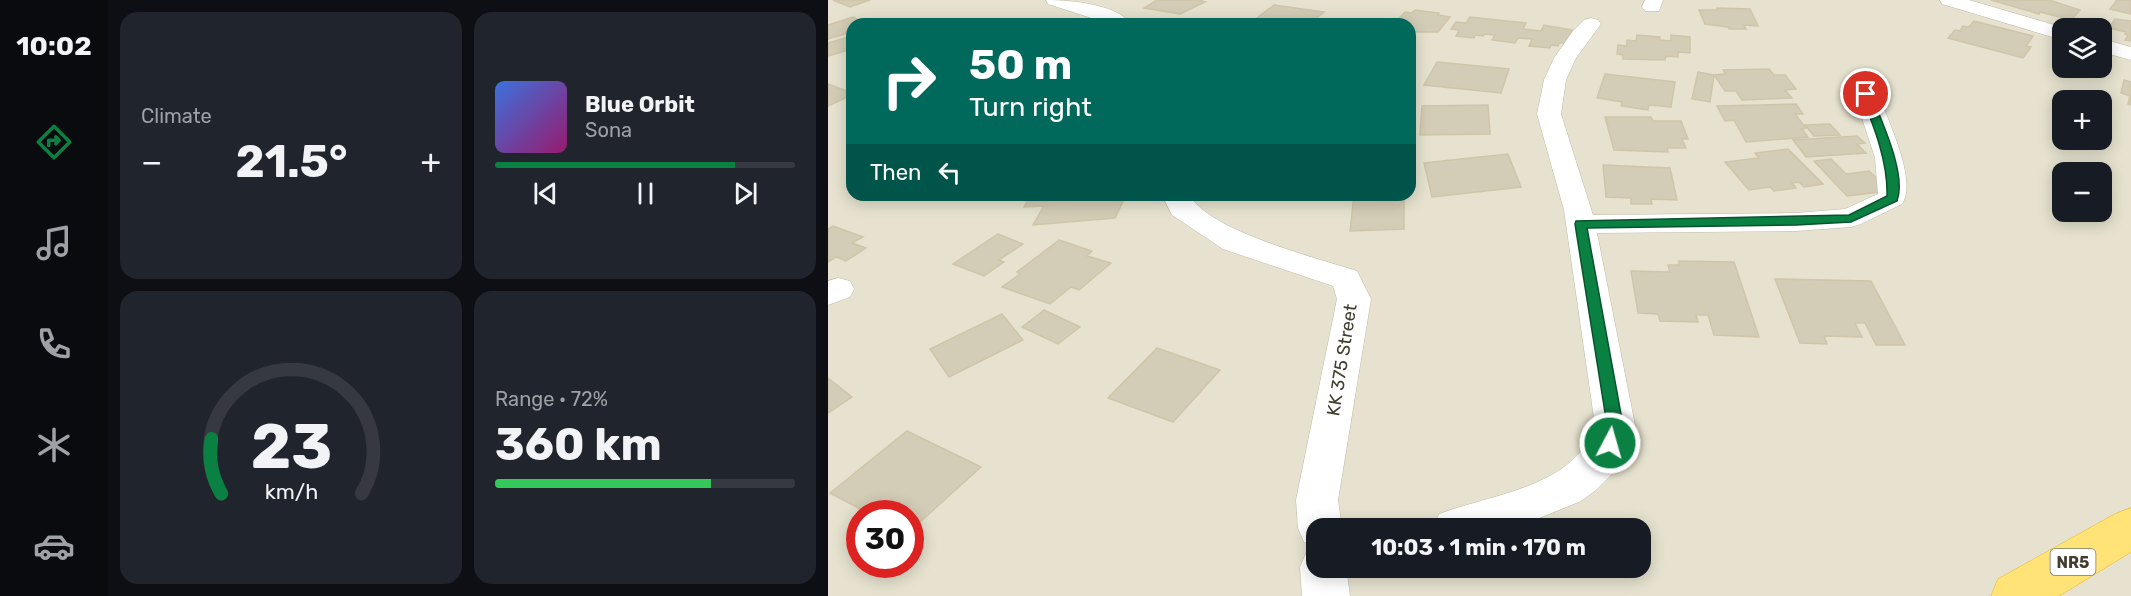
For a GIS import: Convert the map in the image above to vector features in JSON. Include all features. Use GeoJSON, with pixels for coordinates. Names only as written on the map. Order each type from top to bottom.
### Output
{"type":"FeatureCollection","features":[{"type":"Feature","properties":{"kind":"highway","name":"NR5"},"geometry":{"type":"LineString","coordinates":[[2015,596],[2131,528]]}},
{"type":"Feature","properties":{"kind":"street"},"geometry":{"type":"LineString","coordinates":[[1055,0],[1112,18]]}},
{"type":"Feature","properties":{"kind":"street"},"geometry":{"type":"LineString","coordinates":[[1949,0],[2052,30]]}},
{"type":"Feature","properties":{"kind":"street"},"geometry":{"type":"LineString","coordinates":[[1483,518],[1563,489],[1596,466],[1610,443],[1615,425],[1581,224],[1549,114],[1555,80],[1565,57],[1580,35],[1591,24]]}},
{"type":"Feature","properties":{"kind":"street"},"geometry":{"type":"LineString","coordinates":[[2112,48],[2131,54]]}},
{"type":"Feature","properties":{"kind":"street"},"geometry":{"type":"LineString","coordinates":[[1581,224],[1796,222],[1851,218],[1892,198],[1893,175],[1866,94]]}},
{"type":"Feature","properties":{"kind":"street","name":"KK 375 Street"},"geometry":{"type":"LineString","coordinates":[[1179,201],[1182,209],[1234,242],[1346,279],[1354,299],[1317,500],[1319,518]]}},
{"type":"Feature","properties":{"kind":"shaded area"},"geometry":{"type":"Polygon","coordinates":[[[828,0],[2131,0],[2131,596],[828,596],[828,0]]]}},
{"type":"Feature","properties":{"kind":"building"},"geometry":{"type":"Polygon","coordinates":[[[833,0],[870,0],[850,7],[833,0]]]}},
{"type":"Feature","properties":{"kind":"building"},"geometry":{"type":"Polygon","coordinates":[[[1157,0],[1203,0],[1200,1],[1205,2],[1180,14],[1144,8],[1157,0]]]}},
{"type":"Feature","properties":{"kind":"building"},"geometry":{"type":"Polygon","coordinates":[[[1991,0],[2049,0],[2080,10],[2073,18],[2040,12],[2039,14],[1991,0]]]}},
{"type":"Feature","properties":{"kind":"building"},"geometry":{"type":"Polygon","coordinates":[[[2117,0],[2131,0],[2131,14],[2110,9],[2117,0]]]}},
{"type":"Feature","properties":{"kind":"building"},"geometry":{"type":"Polygon","coordinates":[[[1274,5],[1324,12],[1316,18],[1257,18],[1274,5]]]}},
{"type":"Feature","properties":{"kind":"building"},"geometry":{"type":"Polygon","coordinates":[[[1717,8],[1750,9],[1758,26],[1744,25],[1746,29],[1729,29],[1705,24],[1699,10],[1717,10],[1717,8]]]}},
{"type":"Feature","properties":{"kind":"building"},"geometry":{"type":"Polygon","coordinates":[[[1415,10],[1450,17],[1438,32],[1416,32],[1416,18],[1400,18],[1405,12],[1412,13],[1415,10]]]}},
{"type":"Feature","properties":{"kind":"building"},"geometry":{"type":"Polygon","coordinates":[[[1470,17],[1526,23],[1523,29],[1541,31],[1544,25],[1572,30],[1567,43],[1559,43],[1558,46],[1551,45],[1550,48],[1529,46],[1532,39],[1518,38],[1515,43],[1492,40],[1495,35],[1475,35],[1474,38],[1456,36],[1459,30],[1451,29],[1456,22],[1466,23],[1470,17]]]}},
{"type":"Feature","properties":{"kind":"building"},"geometry":{"type":"Polygon","coordinates":[[[846,19],[846,34],[828,39],[828,25],[846,19]]]}},
{"type":"Feature","properties":{"kind":"building"},"geometry":{"type":"Polygon","coordinates":[[[2115,19],[2131,21],[2131,41],[2125,40],[2128,35],[2125,34],[2126,32],[2112,29],[2115,19]]]}},
{"type":"Feature","properties":{"kind":"building"},"geometry":{"type":"Polygon","coordinates":[[[1974,21],[2033,36],[2026,46],[2031,47],[2023,58],[1948,38],[1955,30],[1960,31],[1963,26],[1969,27],[1974,21]]]}},
{"type":"Feature","properties":{"kind":"building"},"geometry":{"type":"Polygon","coordinates":[[[1637,35],[1660,37],[1660,40],[1671,41],[1671,35],[1690,37],[1690,53],[1678,52],[1678,57],[1666,56],[1665,60],[1623,59],[1623,55],[1617,54],[1618,45],[1627,46],[1627,40],[1636,41],[1637,35]]]}},
{"type":"Feature","properties":{"kind":"building"},"geometry":{"type":"Polygon","coordinates":[[[846,38],[846,51],[828,56],[828,43],[846,38]]]}},
{"type":"Feature","properties":{"kind":"building"},"geometry":{"type":"Polygon","coordinates":[[[1437,62],[1509,69],[1501,93],[1424,85],[1437,62]]]}},
{"type":"Feature","properties":{"kind":"building"},"geometry":{"type":"Polygon","coordinates":[[[1769,69],[1774,75],[1785,75],[1796,89],[1785,90],[1792,98],[1742,100],[1736,91],[1725,91],[1714,75],[1726,74],[1723,70],[1769,69]]]}},
{"type":"Feature","properties":{"kind":"building"},"geometry":{"type":"Polygon","coordinates":[[[1698,72],[1714,75],[1710,102],[1692,99],[1698,72]]]}},
{"type":"Feature","properties":{"kind":"building"},"geometry":{"type":"Polygon","coordinates":[[[1605,74],[1675,82],[1671,107],[1649,105],[1648,110],[1621,106],[1622,102],[1597,98],[1605,74]]]}},
{"type":"Feature","properties":{"kind":"building"},"geometry":{"type":"Polygon","coordinates":[[[2124,80],[2131,82],[2131,105],[2128,104],[2130,96],[2121,93],[2124,80]]]}},
{"type":"Feature","properties":{"kind":"building"},"geometry":{"type":"Polygon","coordinates":[[[828,84],[846,91],[846,98],[828,106],[828,84]]]}},
{"type":"Feature","properties":{"kind":"building"},"geometry":{"type":"Polygon","coordinates":[[[1796,104],[1803,114],[1795,114],[1806,128],[1802,129],[1808,137],[1746,142],[1734,120],[1725,121],[1717,106],[1796,104]]]}},
{"type":"Feature","properties":{"kind":"building"},"geometry":{"type":"Polygon","coordinates":[[[1488,105],[1490,134],[1420,135],[1422,106],[1488,105]]]}},
{"type":"Feature","properties":{"kind":"building"},"geometry":{"type":"Polygon","coordinates":[[[1605,117],[1651,117],[1653,121],[1681,121],[1688,139],[1682,139],[1686,148],[1667,148],[1668,152],[1614,150],[1605,117]]]}},
{"type":"Feature","properties":{"kind":"building"},"geometry":{"type":"Polygon","coordinates":[[[1830,124],[1840,135],[1814,136],[1805,125],[1830,124]]]}},
{"type":"Feature","properties":{"kind":"building"},"geometry":{"type":"Polygon","coordinates":[[[1857,136],[1865,143],[1857,144],[1866,153],[1806,157],[1793,140],[1857,136]]]}},
{"type":"Feature","properties":{"kind":"building"},"geometry":{"type":"Polygon","coordinates":[[[1788,149],[1823,184],[1804,187],[1799,182],[1792,183],[1796,188],[1774,191],[1770,187],[1749,190],[1725,162],[1759,158],[1755,153],[1788,149]]]}},
{"type":"Feature","properties":{"kind":"building"},"geometry":{"type":"Polygon","coordinates":[[[1508,154],[1521,187],[1432,197],[1424,163],[1508,154]]]}},
{"type":"Feature","properties":{"kind":"building"},"geometry":{"type":"Polygon","coordinates":[[[1831,159],[1846,174],[1869,171],[1890,191],[1847,196],[1814,161],[1831,159]]]}},
{"type":"Feature","properties":{"kind":"building"},"geometry":{"type":"Polygon","coordinates":[[[1603,165],[1670,168],[1677,200],[1651,199],[1652,204],[1631,204],[1631,198],[1606,197],[1603,165]]]}},
{"type":"Feature","properties":{"kind":"building"},"geometry":{"type":"Polygon","coordinates":[[[1028,201],[1123,201],[1115,218],[1033,225],[1044,206],[1024,207],[1028,201]]]}},
{"type":"Feature","properties":{"kind":"building"},"geometry":{"type":"Polygon","coordinates":[[[1353,201],[1404,201],[1404,229],[1350,231],[1353,201]]]}},
{"type":"Feature","properties":{"kind":"building"},"geometry":{"type":"Polygon","coordinates":[[[833,226],[863,237],[852,243],[866,248],[846,261],[836,257],[828,262],[828,229],[833,226]]]}},
{"type":"Feature","properties":{"kind":"building"},"geometry":{"type":"Polygon","coordinates":[[[998,234],[1023,244],[999,260],[1004,262],[984,276],[953,264],[998,234]]]}},
{"type":"Feature","properties":{"kind":"building"},"geometry":{"type":"Polygon","coordinates":[[[1059,240],[1092,251],[1087,256],[1111,263],[1079,290],[1071,287],[1050,304],[1002,287],[1020,274],[1017,272],[1059,240]]]}},
{"type":"Feature","properties":{"kind":"building"},"geometry":{"type":"Polygon","coordinates":[[[1679,261],[1734,262],[1759,337],[1714,335],[1708,315],[1696,315],[1698,322],[1660,321],[1658,314],[1638,313],[1631,271],[1670,272],[1668,265],[1679,265],[1679,261]]]}},
{"type":"Feature","properties":{"kind":"building"},"geometry":{"type":"Polygon","coordinates":[[[1775,279],[1871,281],[1905,345],[1876,345],[1865,323],[1855,323],[1862,337],[1824,336],[1827,344],[1800,343],[1775,279]]]}},
{"type":"Feature","properties":{"kind":"building"},"geometry":{"type":"Polygon","coordinates":[[[1044,310],[1080,327],[1058,344],[1022,327],[1044,310]]]}},
{"type":"Feature","properties":{"kind":"building"},"geometry":{"type":"Polygon","coordinates":[[[1002,314],[1023,340],[949,377],[930,349],[1002,314]]]}},
{"type":"Feature","properties":{"kind":"building"},"geometry":{"type":"Polygon","coordinates":[[[1157,348],[1220,370],[1173,422],[1108,398],[1157,348]]]}},
{"type":"Feature","properties":{"kind":"building"},"geometry":{"type":"Polygon","coordinates":[[[828,378],[852,397],[828,413],[828,378]]]}},
{"type":"Feature","properties":{"kind":"building"},"geometry":{"type":"Polygon","coordinates":[[[907,431],[981,467],[924,518],[924,500],[846,501],[830,493],[907,431]]]}},
{"type":"Feature","properties":{"kind":"route"},"geometry":{"type":"LineString","coordinates":[[1610,443],[1615,425],[1581,224],[1796,222],[1851,218],[1892,198],[1893,175],[1866,94]]}}]}
